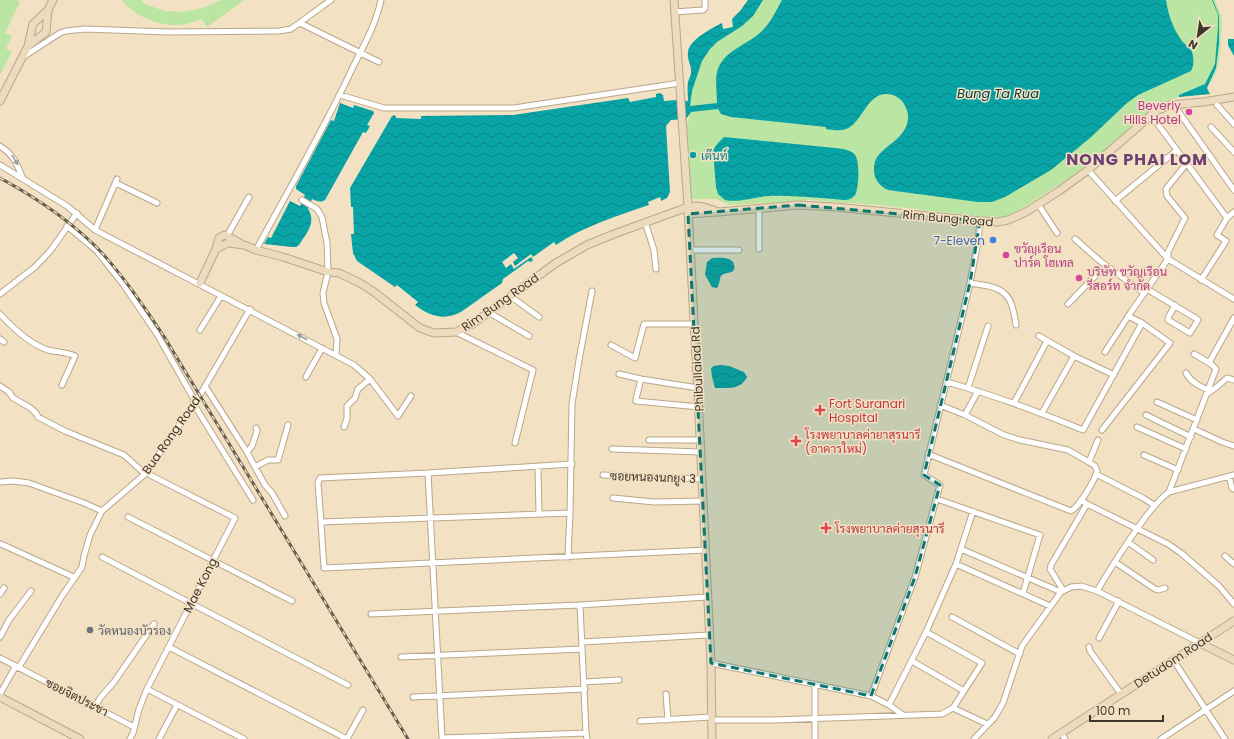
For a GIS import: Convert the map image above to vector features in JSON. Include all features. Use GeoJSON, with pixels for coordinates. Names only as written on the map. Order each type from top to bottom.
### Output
{"type":"FeatureCollection","features":[{"type":"Feature","properties":{"kind":"main road"},"geometry":{"type":"LineString","coordinates":[[0,101],[28,46],[33,24],[48,10],[53,0]]}},
{"type":"Feature","properties":{"kind":"main road","name":"Phibullaiad Rd"},"geometry":{"type":"LineString","coordinates":[[674,0],[688,211],[708,578],[709,635],[712,663],[712,739]]}},
{"type":"Feature","properties":{"kind":"main road"},"geometry":{"type":"LineString","coordinates":[[28,46],[46,32],[48,10]]}},
{"type":"Feature","properties":{"kind":"main road","name":"Rim Bung Road"},"geometry":{"type":"LineString","coordinates":[[216,249],[228,243],[244,245],[256,250],[283,256],[328,272],[339,273],[360,283],[374,292],[420,328],[434,333],[456,332],[471,325],[556,263],[588,245],[645,222],[688,211],[697,206],[719,212],[798,205],[836,207],[980,221],[998,222],[1008,220],[1026,212],[1088,170],[1156,111],[1170,105],[1234,97]]}},
{"type":"Feature","properties":{"kind":"main road"},"geometry":{"type":"LineString","coordinates":[[200,283],[216,249],[219,238],[224,235],[244,245]]}},
{"type":"Feature","properties":{"kind":"main road","name":"Detudom Road"},"geometry":{"type":"LineString","coordinates":[[1052,739],[1063,736],[1075,723],[1174,660],[1230,627],[1234,621]]}},
{"type":"Feature","properties":{"kind":"main road"},"geometry":{"type":"LineString","coordinates":[[1200,644],[1234,660]]}},
{"type":"Feature","properties":{"kind":"main road"},"geometry":{"type":"LineString","coordinates":[[0,697],[80,739]]}},
{"type":"Feature","properties":{"kind":"street"},"geometry":{"type":"LineString","coordinates":[[23,57],[60,33],[74,30],[265,32],[291,29],[331,0]]}},
{"type":"Feature","properties":{"kind":"street"},"geometry":{"type":"LineString","coordinates":[[256,250],[340,94],[369,36],[379,10],[381,0]]}},
{"type":"Feature","properties":{"kind":"street"},"geometry":{"type":"LineString","coordinates":[[674,12],[703,10],[705,8],[705,0]]}},
{"type":"Feature","properties":{"kind":"street"},"geometry":{"type":"LineString","coordinates":[[300,23],[379,62]]}},
{"type":"Feature","properties":{"kind":"street"},"geometry":{"type":"LineString","coordinates":[[340,94],[384,108],[514,108],[680,83]]}},
{"type":"Feature","properties":{"kind":"street"},"geometry":{"type":"LineString","coordinates":[[1174,105],[1233,186]]}},
{"type":"Feature","properties":{"kind":"street"},"geometry":{"type":"LineString","coordinates":[[1217,105],[1234,124]]}},
{"type":"Feature","properties":{"kind":"street"},"geometry":{"type":"LineString","coordinates":[[1150,115],[1227,218]]}},
{"type":"Feature","properties":{"kind":"street"},"geometry":{"type":"LineString","coordinates":[[1211,126],[1234,152]]}},
{"type":"Feature","properties":{"kind":"street"},"geometry":{"type":"LineString","coordinates":[[0,146],[14,157],[23,179]]}},
{"type":"Feature","properties":{"kind":"street"},"geometry":{"type":"LineString","coordinates":[[1115,201],[1177,150]]}},
{"type":"Feature","properties":{"kind":"street"},"geometry":{"type":"LineString","coordinates":[[1105,352],[1168,259],[1168,252],[1185,218],[1167,196],[1166,189],[1186,164]]}},
{"type":"Feature","properties":{"kind":"street"},"geometry":{"type":"LineString","coordinates":[[0,165],[68,206],[95,230],[354,364],[370,379],[398,416],[411,396]]}},
{"type":"Feature","properties":{"kind":"street"},"geometry":{"type":"LineString","coordinates":[[1088,170],[1168,259],[1234,299]]}},
{"type":"Feature","properties":{"kind":"street"},"geometry":{"type":"LineString","coordinates":[[95,230],[116,181],[157,202]]}},
{"type":"Feature","properties":{"kind":"street"},"geometry":{"type":"LineString","coordinates":[[227,236],[249,197]]}},
{"type":"Feature","properties":{"kind":"street"},"geometry":{"type":"LineString","coordinates":[[302,200],[317,209],[322,217],[327,243],[328,272],[324,293],[324,303],[337,339],[336,355]]}},
{"type":"Feature","properties":{"kind":"street"},"geometry":{"type":"LineString","coordinates":[[1038,204],[1057,233]]}},
{"type":"Feature","properties":{"kind":"street"},"geometry":{"type":"LineString","coordinates":[[758,208],[759,249]]}},
{"type":"Feature","properties":{"kind":"street"},"geometry":{"type":"LineString","coordinates":[[1201,280],[1226,241],[1217,235],[1227,218],[1234,212]]}},
{"type":"Feature","properties":{"kind":"street"},"geometry":{"type":"LineString","coordinates":[[0,294],[35,267],[51,250],[77,213]]}},
{"type":"Feature","properties":{"kind":"street"},"geometry":{"type":"LineString","coordinates":[[871,696],[915,577],[937,499],[940,485],[924,475],[970,283],[978,242],[980,221]]}},
{"type":"Feature","properties":{"kind":"street"},"geometry":{"type":"LineString","coordinates":[[645,222],[654,250],[656,269]]}},
{"type":"Feature","properties":{"kind":"street"},"geometry":{"type":"LineString","coordinates":[[67,226],[96,250],[128,290],[157,334],[194,402],[253,500]]}},
{"type":"Feature","properties":{"kind":"street"},"geometry":{"type":"LineString","coordinates":[[1075,239],[1105,265],[1146,291],[1175,305],[1197,319],[1190,333],[1168,320],[1175,305]]}},
{"type":"Feature","properties":{"kind":"street"},"geometry":{"type":"LineString","coordinates":[[690,250],[739,250]]}},
{"type":"Feature","properties":{"kind":"street"},"geometry":{"type":"LineString","coordinates":[[1068,304],[1105,265]]}},
{"type":"Feature","properties":{"kind":"street"},"geometry":{"type":"LineString","coordinates":[[970,283],[1000,289],[1007,296],[1012,305],[1016,325]]}},
{"type":"Feature","properties":{"kind":"street"},"geometry":{"type":"LineString","coordinates":[[568,557],[572,464],[572,404],[592,291]]}},
{"type":"Feature","properties":{"kind":"street"},"geometry":{"type":"LineString","coordinates":[[200,330],[221,296]]}},
{"type":"Feature","properties":{"kind":"street"},"geometry":{"type":"LineString","coordinates":[[510,296],[539,317]]}},
{"type":"Feature","properties":{"kind":"street","name":"Bua Rong Road"},"geometry":{"type":"LineString","coordinates":[[0,694],[14,669],[19,667],[82,567],[90,535],[102,511],[147,475],[205,386],[250,310]]}},
{"type":"Feature","properties":{"kind":"street"},"geometry":{"type":"LineString","coordinates":[[488,312],[529,336]]}},
{"type":"Feature","properties":{"kind":"street"},"geometry":{"type":"LineString","coordinates":[[0,314],[24,336],[39,346],[75,356],[62,385]]}},
{"type":"Feature","properties":{"kind":"street"},"geometry":{"type":"LineString","coordinates":[[1102,430],[1170,343],[1142,323],[1128,316]]}},
{"type":"Feature","properties":{"kind":"street"},"geometry":{"type":"LineString","coordinates":[[1211,364],[1210,361],[1234,318]]}},
{"type":"Feature","properties":{"kind":"street"},"geometry":{"type":"LineString","coordinates":[[947,382],[1014,403],[1083,430],[1142,323]]}},
{"type":"Feature","properties":{"kind":"street"},"geometry":{"type":"LineString","coordinates":[[611,345],[635,358],[644,324],[694,324]]}},
{"type":"Feature","properties":{"kind":"street"},"geometry":{"type":"LineString","coordinates":[[968,388],[988,326]]}},
{"type":"Feature","properties":{"kind":"street"},"geometry":{"type":"LineString","coordinates":[[456,332],[533,370],[515,443]]}},
{"type":"Feature","properties":{"kind":"street"},"geometry":{"type":"LineString","coordinates":[[1039,336],[1074,356],[1114,374]]}},
{"type":"Feature","properties":{"kind":"street"},"geometry":{"type":"LineString","coordinates":[[1014,403],[1047,341]]}},
{"type":"Feature","properties":{"kind":"street"},"geometry":{"type":"LineString","coordinates":[[306,377],[322,348]]}},
{"type":"Feature","properties":{"kind":"street"},"geometry":{"type":"LineString","coordinates":[[1169,492],[1216,369],[1211,364],[1194,354]]}},
{"type":"Feature","properties":{"kind":"street"},"geometry":{"type":"LineString","coordinates":[[1042,414],[1074,356]]}},
{"type":"Feature","properties":{"kind":"street"},"geometry":{"type":"LineString","coordinates":[[619,374],[698,388]]}},
{"type":"Feature","properties":{"kind":"street"},"geometry":{"type":"LineString","coordinates":[[1186,374],[1195,384],[1207,392]]}},
{"type":"Feature","properties":{"kind":"street"},"geometry":{"type":"LineString","coordinates":[[1207,392],[1218,386],[1227,378],[1234,380]]}},
{"type":"Feature","properties":{"kind":"street"},"geometry":{"type":"LineString","coordinates":[[344,426],[347,419],[347,406],[355,398],[358,389],[370,379]]}},
{"type":"Feature","properties":{"kind":"street"},"geometry":{"type":"LineString","coordinates":[[641,379],[636,401],[699,407]]}},
{"type":"Feature","properties":{"kind":"street"},"geometry":{"type":"LineString","coordinates":[[0,386],[9,392],[13,398],[29,407],[38,417],[124,455],[147,475]]}},
{"type":"Feature","properties":{"kind":"street"},"geometry":{"type":"LineString","coordinates":[[205,386],[248,452],[265,486],[272,493],[285,516]]}},
{"type":"Feature","properties":{"kind":"street"},"geometry":{"type":"LineString","coordinates":[[965,415],[978,391]]}},
{"type":"Feature","properties":{"kind":"street"},"geometry":{"type":"LineString","coordinates":[[1156,402],[1197,420]]}},
{"type":"Feature","properties":{"kind":"street"},"geometry":{"type":"LineString","coordinates":[[928,454],[1068,510],[1073,510],[1081,500],[1097,471],[1095,466],[1068,450],[1020,440],[1004,435],[965,415],[940,405]]}},
{"type":"Feature","properties":{"kind":"street"},"geometry":{"type":"LineString","coordinates":[[1146,415],[1191,437]]}},
{"type":"Feature","properties":{"kind":"street"},"geometry":{"type":"LineString","coordinates":[[255,467],[268,460],[278,460],[288,425]]}},
{"type":"Feature","properties":{"kind":"street"},"geometry":{"type":"LineString","coordinates":[[1136,427],[1186,449]]}},
{"type":"Feature","properties":{"kind":"street"},"geometry":{"type":"LineString","coordinates":[[248,452],[252,446],[257,431],[256,428]]}},
{"type":"Feature","properties":{"kind":"street"},"geometry":{"type":"LineString","coordinates":[[1194,429],[1234,446]]}},
{"type":"Feature","properties":{"kind":"street"},"geometry":{"type":"LineString","coordinates":[[649,440],[700,440]]}},
{"type":"Feature","properties":{"kind":"street"},"geometry":{"type":"LineString","coordinates":[[1089,462],[1098,440]]}},
{"type":"Feature","properties":{"kind":"street"},"geometry":{"type":"LineString","coordinates":[[612,449],[701,452]]}},
{"type":"Feature","properties":{"kind":"street"},"geometry":{"type":"LineString","coordinates":[[1144,455],[1178,470]]}},
{"type":"Feature","properties":{"kind":"street"},"geometry":{"type":"LineString","coordinates":[[572,464],[320,478],[318,482],[324,568],[706,550]]}},
{"type":"Feature","properties":{"kind":"street"},"geometry":{"type":"LineString","coordinates":[[538,467],[539,514]]}},
{"type":"Feature","properties":{"kind":"street"},"geometry":{"type":"LineString","coordinates":[[428,473],[442,738],[586,733]]}},
{"type":"Feature","properties":{"kind":"street"},"geometry":{"type":"LineString","coordinates":[[1096,474],[1154,505]]}},
{"type":"Feature","properties":{"kind":"street","name":"Mae Kong"},"geometry":{"type":"LineString","coordinates":[[130,739],[147,689],[235,518],[147,475]]}},
{"type":"Feature","properties":{"kind":"street","name":"ซอยหนองนกยูง 3"},"geometry":{"type":"LineString","coordinates":[[603,475],[702,479]]}},
{"type":"Feature","properties":{"kind":"street"},"geometry":{"type":"LineString","coordinates":[[1097,590],[1154,505],[1169,492],[1231,475],[1232,488],[1234,489]]}},
{"type":"Feature","properties":{"kind":"street"},"geometry":{"type":"LineString","coordinates":[[0,482],[14,481],[29,483],[102,511]]}},
{"type":"Feature","properties":{"kind":"street"},"geometry":{"type":"LineString","coordinates":[[613,498],[654,502],[703,501]]}},
{"type":"Feature","properties":{"kind":"street"},"geometry":{"type":"LineString","coordinates":[[937,499],[1040,535],[1023,594]]}},
{"type":"Feature","properties":{"kind":"street"},"geometry":{"type":"LineString","coordinates":[[1081,500],[1168,544],[1181,553],[1219,586],[1234,604]]}},
{"type":"Feature","properties":{"kind":"street"},"geometry":{"type":"LineString","coordinates":[[1062,591],[1050,569],[1050,565],[1087,504]]}},
{"type":"Feature","properties":{"kind":"street"},"geometry":{"type":"LineString","coordinates":[[889,705],[926,632],[956,564],[973,511]]}},
{"type":"Feature","properties":{"kind":"street"},"geometry":{"type":"LineString","coordinates":[[321,522],[570,513]]}},
{"type":"Feature","properties":{"kind":"street"},"geometry":{"type":"LineString","coordinates":[[128,517],[292,601]]}},
{"type":"Feature","properties":{"kind":"street"},"geometry":{"type":"LineString","coordinates":[[1128,542],[1152,560]]}},
{"type":"Feature","properties":{"kind":"street"},"geometry":{"type":"LineString","coordinates":[[1,544],[75,578]]}},
{"type":"Feature","properties":{"kind":"street"},"geometry":{"type":"LineString","coordinates":[[961,549],[1062,591]]}},
{"type":"Feature","properties":{"kind":"street"},"geometry":{"type":"LineString","coordinates":[[1225,556],[1234,564]]}},
{"type":"Feature","properties":{"kind":"street"},"geometry":{"type":"LineString","coordinates":[[102,557],[348,685]]}},
{"type":"Feature","properties":{"kind":"street"},"geometry":{"type":"LineString","coordinates":[[1115,562],[1155,589],[1158,590],[1165,588]]}},
{"type":"Feature","properties":{"kind":"street"},"geometry":{"type":"LineString","coordinates":[[956,564],[1050,606]]}},
{"type":"Feature","properties":{"kind":"street"},"geometry":{"type":"LineString","coordinates":[[974,739],[995,717],[1003,703],[1022,646],[1062,591],[1071,587],[1081,586],[1097,590],[1200,644]]}},
{"type":"Feature","properties":{"kind":"street"},"geometry":{"type":"LineString","coordinates":[[0,594],[4,588]]}},
{"type":"Feature","properties":{"kind":"street"},"geometry":{"type":"LineString","coordinates":[[0,637],[9,620],[31,591]]}},
{"type":"Feature","properties":{"kind":"street"},"geometry":{"type":"LineString","coordinates":[[371,614],[708,598]]}},
{"type":"Feature","properties":{"kind":"street"},"geometry":{"type":"LineString","coordinates":[[1099,638],[1119,602]]}},
{"type":"Feature","properties":{"kind":"street"},"geometry":{"type":"LineString","coordinates":[[580,605],[586,739]]}},
{"type":"Feature","properties":{"kind":"street"},"geometry":{"type":"LineString","coordinates":[[952,618],[1020,654]]}},
{"type":"Feature","properties":{"kind":"street"},"geometry":{"type":"LineString","coordinates":[[95,707],[154,624]]}},
{"type":"Feature","properties":{"kind":"street"},"geometry":{"type":"LineString","coordinates":[[640,721],[712,719],[774,720],[942,714],[953,708],[982,664],[926,632]]}},
{"type":"Feature","properties":{"kind":"street"},"geometry":{"type":"LineString","coordinates":[[582,642],[709,635]]}},
{"type":"Feature","properties":{"kind":"street"},"geometry":{"type":"LineString","coordinates":[[169,647],[347,739],[363,710]]}},
{"type":"Feature","properties":{"kind":"street"},"geometry":{"type":"LineString","coordinates":[[1089,648],[1121,694]]}},
{"type":"Feature","properties":{"kind":"street"},"geometry":{"type":"LineString","coordinates":[[401,657],[582,649]]}},
{"type":"Feature","properties":{"kind":"street","name":"ซอยจิตประชา"},"geometry":{"type":"LineString","coordinates":[[0,658],[134,726]]}},
{"type":"Feature","properties":{"kind":"street"},"geometry":{"type":"LineString","coordinates":[[1174,660],[1225,739]]}},
{"type":"Feature","properties":{"kind":"street"},"geometry":{"type":"LineString","coordinates":[[912,661],[964,691]]}},
{"type":"Feature","properties":{"kind":"street"},"geometry":{"type":"LineString","coordinates":[[712,663],[871,696],[889,705],[903,715]]}},
{"type":"Feature","properties":{"kind":"street"},"geometry":{"type":"LineString","coordinates":[[584,682],[618,680]]}},
{"type":"Feature","properties":{"kind":"street"},"geometry":{"type":"LineString","coordinates":[[815,684],[815,739]]}},
{"type":"Feature","properties":{"kind":"street"},"geometry":{"type":"LineString","coordinates":[[147,689],[244,739]]}},
{"type":"Feature","properties":{"kind":"street"},"geometry":{"type":"LineString","coordinates":[[413,697],[584,689]]}},
{"type":"Feature","properties":{"kind":"street"},"geometry":{"type":"LineString","coordinates":[[1161,739],[1234,691]]}},
{"type":"Feature","properties":{"kind":"street"},"geometry":{"type":"LineString","coordinates":[[666,694],[668,720]]}},
{"type":"Feature","properties":{"kind":"street"},"geometry":{"type":"LineString","coordinates":[[159,739],[177,705]]}},
{"type":"Feature","properties":{"kind":"street"},"geometry":{"type":"LineString","coordinates":[[953,708],[987,724]]}},
{"type":"Feature","properties":{"kind":"highlighted area"},"geometry":{"type":"Polygon","coordinates":[[[798,205],[980,221],[970,283],[924,475],[940,485],[915,577],[871,696],[711,663],[688,214],[798,205]]]}},
{"type":"Feature","properties":{"kind":"green space"},"geometry":{"type":"Polygon","coordinates":[[[0,0],[17,0],[20,2],[5,33],[12,36],[6,49],[12,51],[0,75],[0,0]]]}},
{"type":"Feature","properties":{"kind":"green space"},"geometry":{"type":"Polygon","coordinates":[[[122,0],[141,0],[147,5],[165,11],[183,12],[203,8],[221,0],[244,0],[207,27],[202,19],[181,25],[156,22],[141,16],[127,6],[122,0]]]}},
{"type":"Feature","properties":{"kind":"green space"},"geometry":{"type":"Polygon","coordinates":[[[761,0],[1215,0],[1222,21],[1220,53],[1218,68],[1208,86],[1202,90],[1161,103],[1153,108],[1094,159],[1065,181],[1019,210],[1004,217],[992,218],[888,206],[810,200],[730,205],[716,199],[691,199],[685,125],[689,120],[690,96],[700,62],[716,40],[738,27],[761,0]]]}},
{"type":"Feature","properties":{"kind":"water","name":"Bung Ta Rua"},"geometry":{"type":"Polygon","coordinates":[[[748,0],[763,0],[753,16],[742,26],[717,42],[710,49],[702,61],[692,91],[690,106],[717,103],[716,76],[720,64],[736,48],[756,36],[765,28],[782,0],[1166,0],[1176,32],[1191,51],[1193,64],[1191,71],[1138,95],[1127,103],[1090,138],[1051,170],[1005,197],[992,202],[978,202],[888,190],[880,185],[874,171],[875,160],[903,132],[908,119],[904,104],[896,96],[887,94],[875,97],[855,123],[847,129],[841,130],[826,129],[826,127],[731,117],[721,114],[718,109],[691,112],[686,119],[671,120],[666,126],[670,192],[667,198],[661,201],[660,197],[648,202],[649,205],[589,227],[556,245],[554,242],[533,257],[531,254],[515,266],[513,262],[518,258],[514,253],[502,262],[506,268],[511,264],[514,269],[531,257],[533,260],[531,262],[528,261],[503,279],[502,283],[455,315],[443,317],[437,316],[420,309],[415,305],[418,302],[397,285],[395,287],[357,261],[353,253],[351,234],[354,234],[353,207],[351,207],[350,188],[392,116],[395,115],[396,118],[421,119],[421,116],[513,115],[628,98],[630,102],[656,97],[656,94],[660,93],[663,95],[664,101],[688,101],[688,80],[691,74],[688,55],[689,48],[692,43],[702,35],[722,23],[723,29],[733,27],[732,19],[748,0]]]}},
{"type":"Feature","properties":{"kind":"water"},"geometry":{"type":"Polygon","coordinates":[[[1212,0],[1219,16],[1219,43],[1216,68],[1207,88],[1210,94],[1179,97],[1179,95],[1205,84],[1215,64],[1218,15],[1212,0]]]}},
{"type":"Feature","properties":{"kind":"water"},"geometry":{"type":"Polygon","coordinates":[[[1228,39],[1234,39],[1234,56],[1228,45],[1228,39]]]}},
{"type":"Feature","properties":{"kind":"water"},"geometry":{"type":"Polygon","coordinates":[[[340,103],[353,108],[354,105],[373,111],[374,113],[367,125],[370,126],[366,133],[363,132],[325,200],[320,202],[312,199],[308,209],[311,219],[310,228],[299,245],[292,247],[264,244],[268,237],[271,238],[290,201],[300,206],[305,195],[296,189],[296,186],[331,120],[334,121],[340,103]]]}},
{"type":"Feature","properties":{"kind":"water"},"geometry":{"type":"Polygon","coordinates":[[[724,137],[848,150],[855,155],[858,163],[858,181],[855,195],[845,200],[777,196],[735,201],[725,200],[718,194],[716,187],[713,150],[724,137]]]}},
{"type":"Feature","properties":{"kind":"water"},"geometry":{"type":"Polygon","coordinates":[[[712,258],[731,260],[734,266],[733,271],[721,276],[717,288],[712,287],[705,275],[707,262],[712,258]]]}},
{"type":"Feature","properties":{"kind":"water"},"geometry":{"type":"Polygon","coordinates":[[[721,365],[729,366],[744,372],[747,377],[737,386],[729,388],[715,388],[711,368],[721,365]]]}},
{"type":"Feature","properties":{"kind":"railway"},"geometry":{"type":"LineString","coordinates":[[0,178],[28,194],[80,232],[103,254],[136,295],[165,338],[408,739]]}},
{"type":"Feature","properties":{"kind":"place","name":"Beverly Hills Hotel"},"geometry":{"type":"Point","coordinates":[1189,112]}},
{"type":"Feature","properties":{"kind":"place","name":"เต๊นท์"},"geometry":{"type":"Point","coordinates":[693,155]}},
{"type":"Feature","properties":{"kind":"place","name":"7-Eleven"},"geometry":{"type":"Point","coordinates":[993,240]}},
{"type":"Feature","properties":{"kind":"place","name":"ขวัญเรือน ปาร์ค โฮเทล"},"geometry":{"type":"Point","coordinates":[1006,255]}},
{"type":"Feature","properties":{"kind":"place","name":"บริษัท ขวัญเรือน รีสอร์ท จำกัด"},"geometry":{"type":"Point","coordinates":[1079,278]}},
{"type":"Feature","properties":{"kind":"place","name":"Fort Suranari Hospital"},"geometry":{"type":"Point","coordinates":[820,410]}},
{"type":"Feature","properties":{"kind":"place","name":"โรงพยาบาลค่ายาสุรนารี (อาคารใหม่)"},"geometry":{"type":"Point","coordinates":[796,441]}},
{"type":"Feature","properties":{"kind":"place","name":"โรงพยาบาลค่ายสุรนารี"},"geometry":{"type":"Point","coordinates":[826,528]}},
{"type":"Feature","properties":{"kind":"place","name":"วัดหนองบัวรอง"},"geometry":{"type":"Point","coordinates":[90,630]}},
{"type":"Feature","properties":{"kind":"district","name":"NONG PHAI LOM"},"geometry":{"type":"Point","coordinates":[1137,159]}}]}
